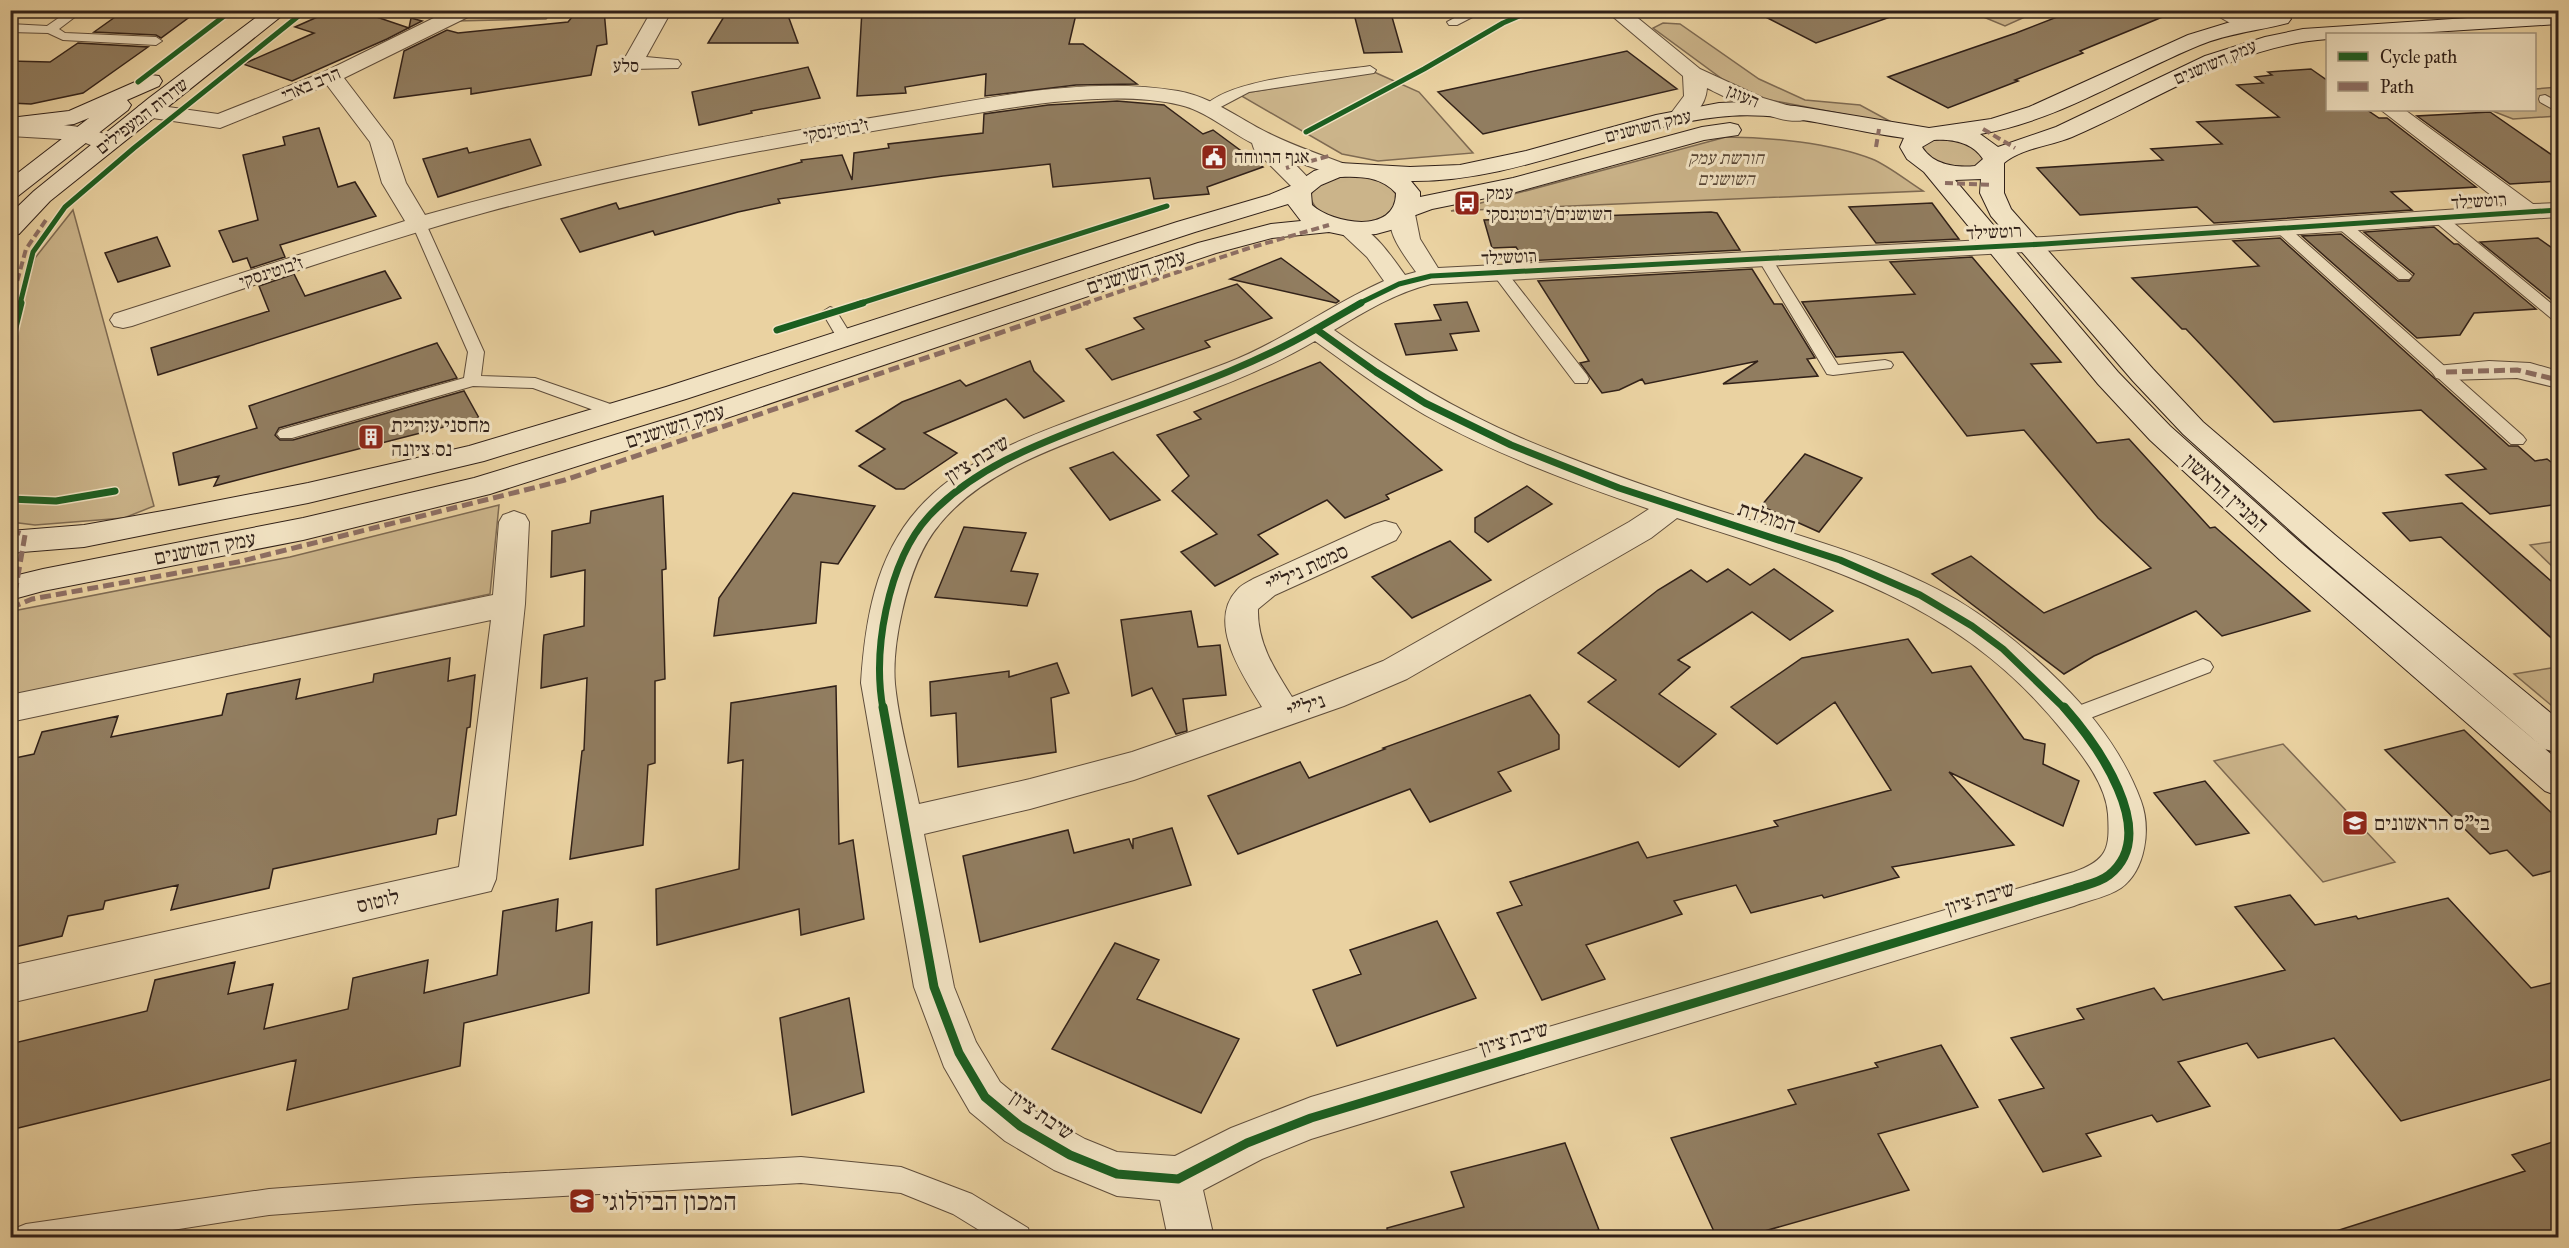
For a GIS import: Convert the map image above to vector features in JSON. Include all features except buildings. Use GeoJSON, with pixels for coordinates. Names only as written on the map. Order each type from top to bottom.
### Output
{"type":"FeatureCollection","features":[{"type":"Feature","properties":{"kind":"street","name":"שדרות המעפילים"},"geometry":{"type":"LineString","coordinates":[[10,191],[246,10]]}},
{"type":"Feature","properties":{"kind":"street","name":"שדרות המעפילים"},"geometry":{"type":"LineString","coordinates":[[10,229],[42,196],[147,111],[279,10]]}},
{"type":"Feature","properties":{"kind":"street","name":"הרב בארי"},"geometry":{"type":"LineString","coordinates":[[147,111],[220,121],[331,76],[467,10]]}},
{"type":"Feature","properties":{"kind":"street"},"geometry":{"type":"LineString","coordinates":[[662,10],[632,63],[671,64]]}},
{"type":"Feature","properties":{"kind":"street","name":"העוגן"},"geometry":{"type":"LineString","coordinates":[[1615,10],[1693,73],[1755,103],[1796,115]]}},
{"type":"Feature","properties":{"kind":"street"},"geometry":{"type":"LineString","coordinates":[[2222,10],[2247,23]]}},
{"type":"Feature","properties":{"kind":"street","name":"עמק השושנים"},"geometry":{"type":"LineString","coordinates":[[10,542],[84,536],[308,493],[474,454],[616,412],[1186,227],[1277,200],[1302,188],[1314,178],[1340,170],[1425,174],[1470,171],[1680,116],[1722,110],[1749,110],[1796,115],[1932,134],[1979,130],[2019,119],[2188,41],[2247,23],[2411,10]]}},
{"type":"Feature","properties":{"kind":"street","name":"עמק השושנים"},"geometry":{"type":"LineString","coordinates":[[2332,33],[2559,18]]}},
{"type":"Feature","properties":{"kind":"street","name":"עמק השושנים"},"geometry":{"type":"LineString","coordinates":[[10,589],[43,580],[303,529],[479,487],[680,425],[1218,245],[1271,231],[1380,225],[1426,203],[1516,185],[1702,134],[1736,129],[1776,130],[1815,136],[1895,152],[1961,174],[1975,173],[2015,148],[2072,129],[2223,56],[2262,42],[2326,33]]}},
{"type":"Feature","properties":{"kind":"street","name":"העוגן"},"geometry":{"type":"LineString","coordinates":[[1680,116],[1695,98],[1698,89],[1693,73]]}},
{"type":"Feature","properties":{"kind":"street"},"geometry":{"type":"LineString","coordinates":[[331,76],[381,141],[394,183],[419,224]]}},
{"type":"Feature","properties":{"kind":"street"},"geometry":{"type":"LineString","coordinates":[[10,127],[74,117],[151,81]]}},
{"type":"Feature","properties":{"kind":"street","name":"ז'בוטינסקי"},"geometry":{"type":"LineString","coordinates":[[123,320],[419,224],[538,193],[723,150],[953,111],[1107,94],[1148,94],[1210,107],[1252,134],[1340,170]]}},
{"type":"Feature","properties":{"kind":"street"},"geometry":{"type":"LineString","coordinates":[[2393,111],[2528,212]]}},
{"type":"Feature","properties":{"kind":"street"},"geometry":{"type":"LineString","coordinates":[[10,127],[82,134],[106,144]]}},
{"type":"Feature","properties":{"kind":"street","name":"ז'בוטינסקי"},"geometry":{"type":"LineString","coordinates":[[1252,134],[1302,188]]}},
{"type":"Feature","properties":{"kind":"street"},"geometry":{"type":"LineString","coordinates":[[1926,164],[1913,154],[1911,147],[1913,141],[1932,134],[1974,139],[1992,152],[1994,162]]}},
{"type":"Feature","properties":{"kind":"street"},"geometry":{"type":"LineString","coordinates":[[13,154],[60,152],[106,144]]}},
{"type":"Feature","properties":{"kind":"street"},"geometry":{"type":"LineString","coordinates":[[10,185],[21,171],[22,164],[13,154]]}},
{"type":"Feature","properties":{"kind":"street","name":"המניין הראשון"},"geometry":{"type":"LineString","coordinates":[[1994,162],[1992,193],[2000,211],[2143,375],[2193,428],[2324,543],[2559,739]]}},
{"type":"Feature","properties":{"kind":"street","name":"המניין הראשון"},"geometry":{"type":"LineString","coordinates":[[1926,164],[1999,247],[2108,378],[2160,433],[2291,552],[2559,781]]}},
{"type":"Feature","properties":{"kind":"street"},"geometry":{"type":"LineString","coordinates":[[1372,172],[1395,179],[1405,187],[1410,201],[1401,225],[1431,276]]}},
{"type":"Feature","properties":{"kind":"street"},"geometry":{"type":"LineString","coordinates":[[1302,188],[1299,199],[1301,207],[1309,215],[1339,226],[1376,252],[1399,284]]}},
{"type":"Feature","properties":{"kind":"street","name":"רוטשילד"},"geometry":{"type":"LineString","coordinates":[[1431,276],[1999,247],[2559,210]]}},
{"type":"Feature","properties":{"kind":"street","name":"שיבת ציון"},"geometry":{"type":"LineString","coordinates":[[1431,276],[1399,284],[1372,296],[1284,348],[1239,368],[1042,442],[995,465],[957,490],[928,517],[906,551],[891,588],[881,633],[878,683],[934,987],[959,1053],[985,1097],[1020,1126],[1070,1155],[1117,1174],[1178,1179],[1247,1143],[1311,1118],[2074,889],[2108,875],[2124,855],[2129,828]]}},
{"type":"Feature","properties":{"kind":"street","name":"המולדת"},"geometry":{"type":"LineString","coordinates":[[1316,329],[1415,397],[1509,444],[1673,506],[1820,553],[1885,577],[1947,610],[2037,679],[2072,717],[2102,757],[2123,796],[2129,828]]}},
{"type":"Feature","properties":{"kind":"street"},"geometry":{"type":"LineString","coordinates":[[2446,372],[2513,368],[2538,371],[2559,380]]}},
{"type":"Feature","properties":{"kind":"street","name":"ניל\"י"},"geometry":{"type":"LineString","coordinates":[[904,822],[1030,794],[1134,766],[1332,697],[1395,670],[1640,530],[1673,506]]}},
{"type":"Feature","properties":{"kind":"street","name":"לוטוס"},"geometry":{"type":"LineString","coordinates":[[10,986],[477,879],[509,604],[514,522]]}},
{"type":"Feature","properties":{"kind":"street","name":"סמטת ניל\"י"},"geometry":{"type":"LineString","coordinates":[[1284,714],[1243,638],[1241,614],[1247,599],[1264,587],[1385,532]]}},
{"type":"Feature","properties":{"kind":"street"},"geometry":{"type":"LineString","coordinates":[[10,709],[509,604]]}},
{"type":"Feature","properties":{"kind":"street"},"geometry":{"type":"LineString","coordinates":[[1178,1179],[1191,1238]]}},
{"type":"Feature","properties":{"kind":"lane"},"geometry":{"type":"LineString","coordinates":[[50,30],[78,10]]}},
{"type":"Feature","properties":{"kind":"lane"},"geometry":{"type":"LineString","coordinates":[[1453,22],[1480,10]]}},
{"type":"Feature","properties":{"kind":"lane"},"geometry":{"type":"LineString","coordinates":[[10,28],[50,30],[63,36],[156,41]]}},
{"type":"Feature","properties":{"kind":"lane"},"geometry":{"type":"LineString","coordinates":[[1210,107],[1246,89],[1370,70]]}},
{"type":"Feature","properties":{"kind":"lane"},"geometry":{"type":"LineString","coordinates":[[2545,99],[2559,108]]}},
{"type":"Feature","properties":{"kind":"lane"},"geometry":{"type":"LineString","coordinates":[[2439,218],[2559,316]]}},
{"type":"Feature","properties":{"kind":"lane"},"geometry":{"type":"LineString","coordinates":[[419,224],[476,352],[472,381]]}},
{"type":"Feature","properties":{"kind":"lane"},"geometry":{"type":"LineString","coordinates":[[2343,225],[2404,276]]}},
{"type":"Feature","properties":{"kind":"lane"},"geometry":{"type":"LineString","coordinates":[[2282,229],[2517,440]]}},
{"type":"Feature","properties":{"kind":"lane"},"geometry":{"type":"LineString","coordinates":[[1765,259],[1833,369],[1885,365]]}},
{"type":"Feature","properties":{"kind":"lane"},"geometry":{"type":"LineString","coordinates":[[1500,273],[1581,379]]}},
{"type":"Feature","properties":{"kind":"lane"},"geometry":{"type":"LineString","coordinates":[[830,312],[845,338]]}},
{"type":"Feature","properties":{"kind":"lane"},"geometry":{"type":"LineString","coordinates":[[286,434],[472,381],[536,383],[616,412]]}},
{"type":"Feature","properties":{"kind":"lane"},"geometry":{"type":"LineString","coordinates":[[2072,717],[2203,666]]}},
{"type":"Feature","properties":{"kind":"lane"},"geometry":{"type":"LineString","coordinates":[[26,1238],[269,1202],[428,1190],[801,1170],[900,1180],[962,1204],[1017,1238]]}},
{"type":"Feature","properties":{"kind":"green space"},"geometry":{"type":"Polygon","coordinates":[[[484,11],[553,11],[546,19],[456,21],[484,11]]]}},
{"type":"Feature","properties":{"kind":"green space"},"geometry":{"type":"Polygon","coordinates":[[[1969,11],[2038,11],[2005,26],[1969,11]]]}},
{"type":"Feature","properties":{"kind":"green space"},"geometry":{"type":"Polygon","coordinates":[[[1663,23],[1680,24],[1759,79],[1805,100],[1860,105],[1895,124],[1744,95],[1653,28],[1663,23]]]}},
{"type":"Feature","properties":{"kind":"green space"},"geometry":{"type":"Polygon","coordinates":[[[1374,72],[1419,92],[1473,153],[1378,161],[1342,154],[1238,94],[1374,72]]]}},
{"type":"Feature","properties":{"kind":"green space"},"geometry":{"type":"Polygon","coordinates":[[[2558,87],[2558,116],[2513,119],[2493,111],[2536,111],[2536,89],[2558,87]]]}},
{"type":"Feature","properties":{"kind":"green space"},"geometry":{"type":"Polygon","coordinates":[[[1952,136],[1988,152],[1982,168],[1935,165],[1918,142],[1952,136]]]}},
{"type":"Feature","properties":{"kind":"green space","name":"חורשת עמק השושנים"},"geometry":{"type":"Polygon","coordinates":[[[1726,137],[1800,142],[1856,153],[1885,166],[1923,191],[1451,211],[1726,137]]]}},
{"type":"Feature","properties":{"kind":"green space"},"geometry":{"type":"Polygon","coordinates":[[[1354,175],[1387,184],[1399,200],[1392,210],[1381,218],[1353,223],[1338,221],[1325,215],[1316,207],[1310,196],[1318,186],[1335,178],[1354,175]]]}},
{"type":"Feature","properties":{"kind":"green space"},"geometry":{"type":"Polygon","coordinates":[[[73,210],[154,506],[124,518],[35,525],[11,522],[11,340],[35,258],[73,210]]]}},
{"type":"Feature","properties":{"kind":"green space"},"geometry":{"type":"Polygon","coordinates":[[[499,505],[490,594],[11,696],[10,612],[290,557],[499,505]]]}},
{"type":"Feature","properties":{"kind":"green space"},"geometry":{"type":"Polygon","coordinates":[[[2558,541],[2558,572],[2530,545],[2558,541]]]}},
{"type":"Feature","properties":{"kind":"green space"},"geometry":{"type":"Polygon","coordinates":[[[2558,667],[2558,711],[2514,674],[2558,667]]]}},
{"type":"Feature","properties":{"kind":"green space"},"geometry":{"type":"Polygon","coordinates":[[[2283,744],[2395,862],[2323,882],[2214,761],[2283,744]]]}},
{"type":"Feature","properties":{"kind":"marked path"},"geometry":{"type":"LineString","coordinates":[[1876,147],[1879,129]]}},
{"type":"Feature","properties":{"kind":"marked path"},"geometry":{"type":"LineString","coordinates":[[1983,129],[2015,148]]}},
{"type":"Feature","properties":{"kind":"marked path"},"geometry":{"type":"LineString","coordinates":[[1286,168],[1329,156]]}},
{"type":"Feature","properties":{"kind":"marked path"},"geometry":{"type":"LineString","coordinates":[[1945,183],[1992,185]]}},
{"type":"Feature","properties":{"kind":"marked path"},"geometry":{"type":"LineString","coordinates":[[10,307],[26,249],[48,217]]}},
{"type":"Feature","properties":{"kind":"marked path"},"geometry":{"type":"LineString","coordinates":[[10,608],[32,599],[238,562],[565,480],[1246,249],[1329,225]]}},
{"type":"Feature","properties":{"kind":"marked path"},"geometry":{"type":"LineString","coordinates":[[2446,372],[2517,370],[2558,380]]}},
{"type":"Feature","properties":{"kind":"marked path"},"geometry":{"type":"LineString","coordinates":[[10,530],[25,535],[16,587],[10,602]]}},
{"type":"Feature","properties":{"kind":"cycle path"},"geometry":{"type":"LineString","coordinates":[[138,82],[232,10]]}},
{"type":"Feature","properties":{"kind":"cycle path"},"geometry":{"type":"LineString","coordinates":[[10,348],[33,252],[65,207],[134,148],[306,10]]}},
{"type":"Feature","properties":{"kind":"cycle path"},"geometry":{"type":"LineString","coordinates":[[1306,132],[1424,69],[1503,23],[1533,10]]}},
{"type":"Feature","properties":{"kind":"cycle path"},"geometry":{"type":"LineString","coordinates":[[777,330],[1167,206]]}},
{"type":"Feature","properties":{"kind":"cycle path"},"geometry":{"type":"LineString","coordinates":[[1316,329],[1328,338],[1376,372],[1425,403],[1499,440],[1619,488],[1840,560],[1894,582],[1946,609],[2003,649],[2034,677],[2093,743],[2114,777],[2126,810],[2127,842],[2112,872],[2092,883],[2074,889],[1311,1118],[1247,1143],[1178,1179],[1117,1174],[1070,1155],[1020,1126],[985,1097],[959,1053],[934,987],[878,683],[881,633],[891,588],[906,551],[928,517],[957,490],[995,465],[1042,442],[1239,368],[1284,348],[1372,296],[1399,284],[1431,276],[2044,244],[2558,210]]}},
{"type":"Feature","properties":{"kind":"cycle path"},"geometry":{"type":"LineString","coordinates":[[10,499],[56,501],[115,491]]}},
{"type":"Feature","properties":{"kind":"place","name":"אגף הרווחה"},"geometry":{"type":"Point","coordinates":[1214,157]}},
{"type":"Feature","properties":{"kind":"place","name":"עמק השושנים/ז׳בוטינסקי"},"geometry":{"type":"Point","coordinates":[1467,203]}},
{"type":"Feature","properties":{"kind":"place","name":"מחסני עיריית נס ציונה"},"geometry":{"type":"Point","coordinates":[371,437]}},
{"type":"Feature","properties":{"kind":"place","name":"בי\"ס הראשונים"},"geometry":{"type":"Point","coordinates":[2355,823]}},
{"type":"Feature","properties":{"kind":"place","name":"המכון הביולוגי"},"geometry":{"type":"Point","coordinates":[582,1201]}},
{"type":"Feature","properties":{"kind":"district","name":"סלע"},"geometry":{"type":"Point","coordinates":[626,66]}}]}
